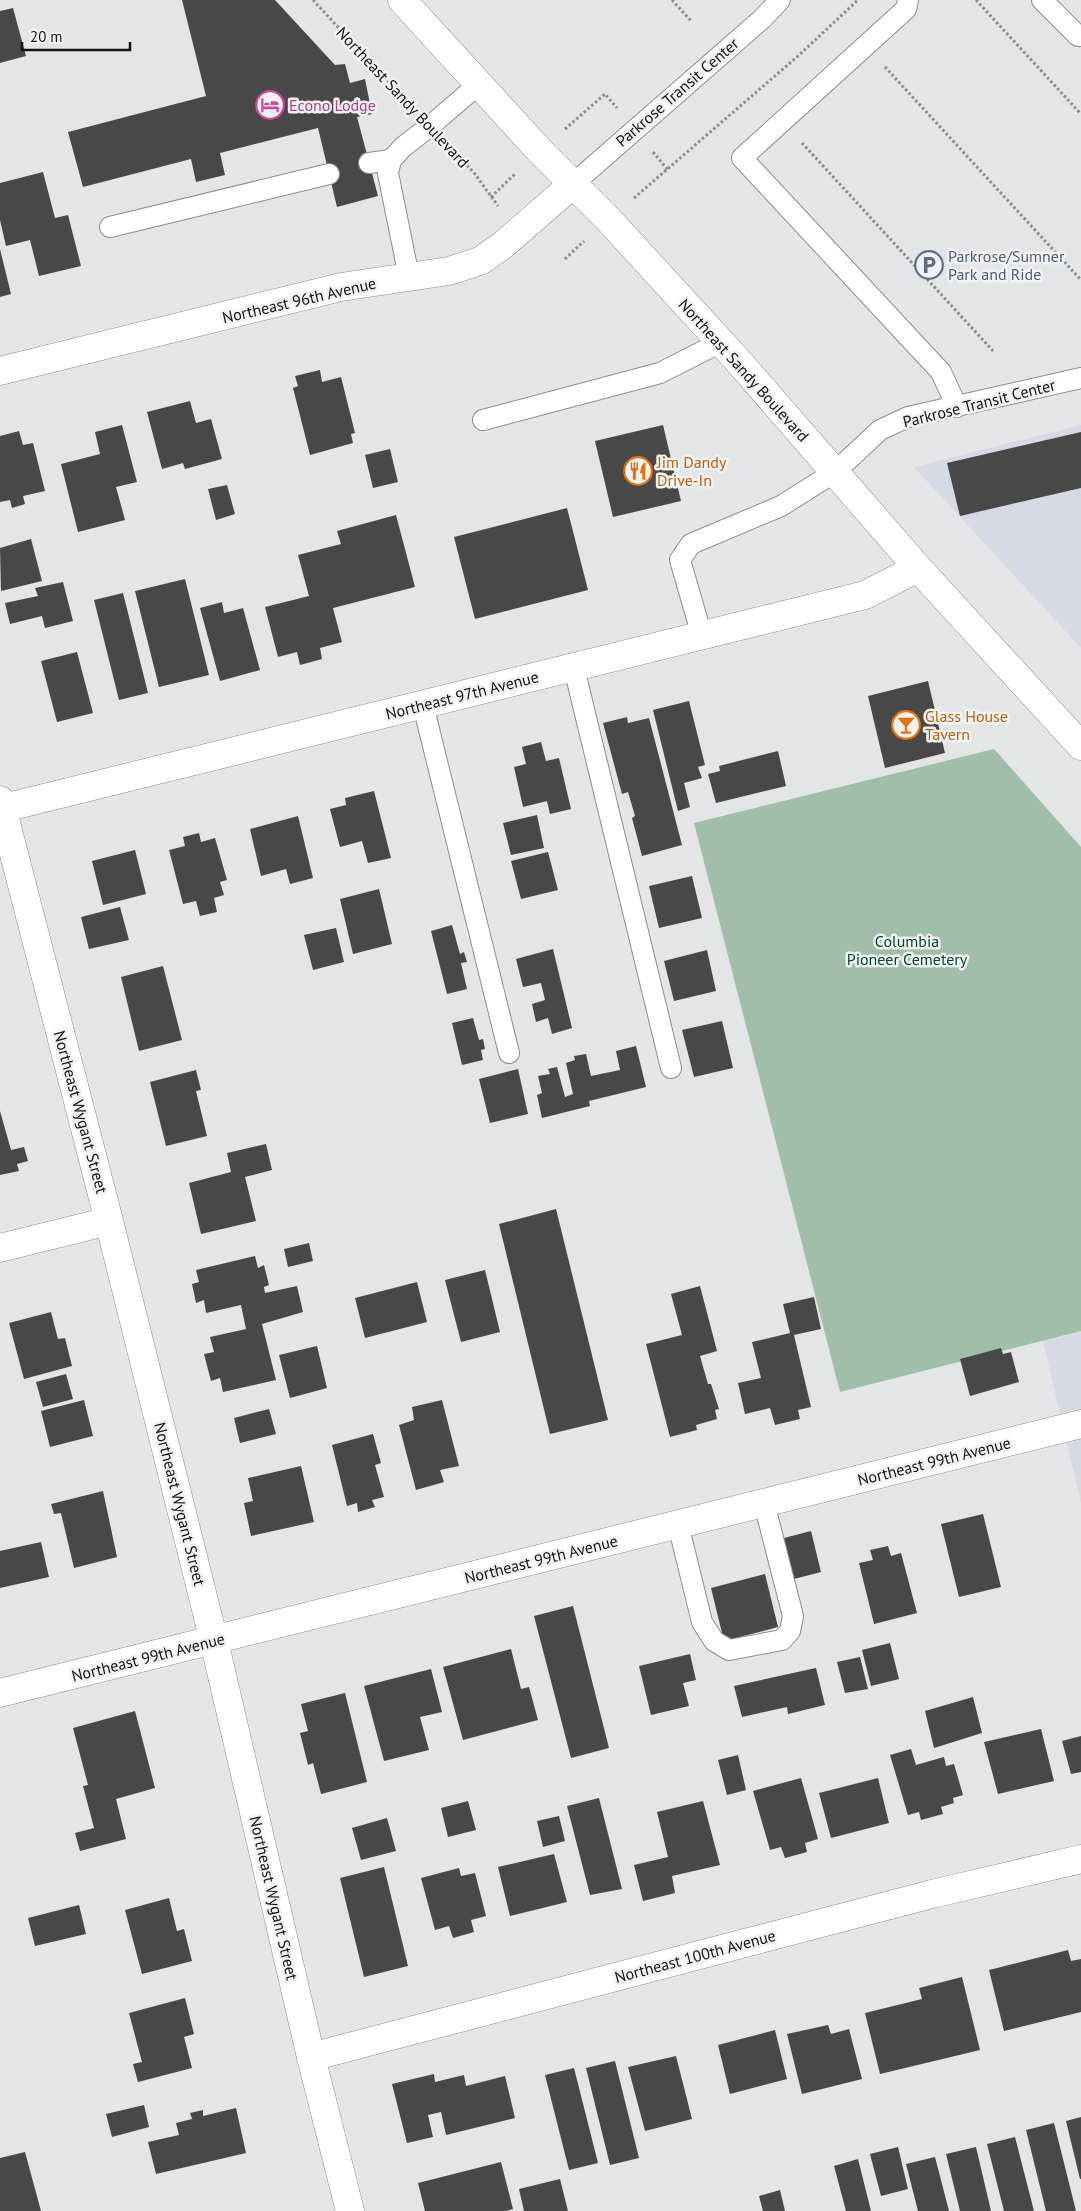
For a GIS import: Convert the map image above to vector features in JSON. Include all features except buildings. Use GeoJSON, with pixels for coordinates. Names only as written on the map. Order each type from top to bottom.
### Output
{"type":"FeatureCollection","features":[{"type":"Feature","properties":{"kind":"street","name":"Northeast Sandy Boulevard"},"geometry":{"type":"LineString","coordinates":[[402,0],[540,151],[721,342],[918,568],[1081,746]]}},
{"type":"Feature","properties":{"kind":"street","name":"Northeast 96th Avenue"},"geometry":{"type":"LineString","coordinates":[[0,371],[341,288],[449,271],[480,261],[503,245],[573,184]]}},
{"type":"Feature","properties":{"kind":"street","name":"Northeast 97th Avenue"},"geometry":{"type":"LineString","coordinates":[[1,806],[423,705],[865,595],[918,568]]}},
{"type":"Feature","properties":{"kind":"street","name":"Northeast Wygant Street"},"geometry":{"type":"LineString","coordinates":[[1,806],[109,1221],[214,1640],[311,2057],[350,2211]]}},
{"type":"Feature","properties":{"kind":"street"},"geometry":{"type":"LineString","coordinates":[[0,1248],[109,1221]]}},
{"type":"Feature","properties":{"kind":"street","name":"Northeast 99th Avenue"},"geometry":{"type":"LineString","coordinates":[[0,1693],[1081,1424]]}},
{"type":"Feature","properties":{"kind":"street","name":"Northeast 100th Avenue"},"geometry":{"type":"LineString","coordinates":[[311,2057],[932,1894],[1081,1859]]}},
{"type":"Feature","properties":{"kind":"lane","name":"Parkrose Transit Center"},"geometry":{"type":"LineString","coordinates":[[573,184],[762,19],[780,0]]}},
{"type":"Feature","properties":{"kind":"lane"},"geometry":{"type":"LineString","coordinates":[[1042,0],[1078,36],[1081,36]]}},
{"type":"Feature","properties":{"kind":"lane"},"geometry":{"type":"LineString","coordinates":[[907,5],[866,46],[742,158],[941,372],[957,407]]}},
{"type":"Feature","properties":{"kind":"lane"},"geometry":{"type":"LineString","coordinates":[[409,277],[388,173],[391,160],[479,84]]}},
{"type":"Feature","properties":{"kind":"lane"},"geometry":{"type":"LineString","coordinates":[[369,163],[391,160]]}},
{"type":"Feature","properties":{"kind":"lane"},"geometry":{"type":"LineString","coordinates":[[110,227],[328,174]]}},
{"type":"Feature","properties":{"kind":"lane"},"geometry":{"type":"LineString","coordinates":[[483,420],[660,373],[721,342]]}},
{"type":"Feature","properties":{"kind":"lane","name":"Parkrose Transit Center"},"geometry":{"type":"LineString","coordinates":[[702,636],[680,560],[691,544],[781,506],[835,472],[880,430],[908,417],[1081,378]]}},
{"type":"Feature","properties":{"kind":"lane"},"geometry":{"type":"LineString","coordinates":[[574,668],[671,1068]]}},
{"type":"Feature","properties":{"kind":"lane"},"geometry":{"type":"LineString","coordinates":[[423,705],[509,1053]]}},
{"type":"Feature","properties":{"kind":"lane"},"geometry":{"type":"LineString","coordinates":[[678,1524],[702,1622],[714,1641],[729,1650],[782,1640],[790,1630],[793,1616],[764,1503]]}},
{"type":"Feature","properties":{"kind":"path","name":"Northeast Sandy Boulevard"},"geometry":{"type":"LineString","coordinates":[[313,0],[475,174],[491,197]]}},
{"type":"Feature","properties":{"kind":"path"},"geometry":{"type":"LineString","coordinates":[[672,0],[692,22]]}},
{"type":"Feature","properties":{"kind":"path"},"geometry":{"type":"LineString","coordinates":[[626,204],[668,170],[798,56],[858,0]]}},
{"type":"Feature","properties":{"kind":"path"},"geometry":{"type":"LineString","coordinates":[[976,0],[1081,114]]}},
{"type":"Feature","properties":{"kind":"path"},"geometry":{"type":"LineString","coordinates":[[866,46],[1081,280]]}},
{"type":"Feature","properties":{"kind":"path"},"geometry":{"type":"LineString","coordinates":[[783,121],[994,352]]}},
{"type":"Feature","properties":{"kind":"path"},"geometry":{"type":"LineString","coordinates":[[565,259],[590,236]]}},
{"type":"Feature","properties":{"kind":"shaded area"},"geometry":{"type":"Polygon","coordinates":[[[1081,425],[1081,648],[914,467],[1081,425]]]}},
{"type":"Feature","properties":{"kind":"shaded area"},"geometry":{"type":"Polygon","coordinates":[[[1081,1331],[1081,1503],[1043,1341],[1081,1331]]]}},
{"type":"Feature","properties":{"kind":"green space","name":"Columbia Pioneer Cemetery"},"geometry":{"type":"Polygon","coordinates":[[[994,749],[1081,847],[1081,1331],[840,1392],[694,823],[994,749]]]}},
{"type":"Feature","properties":{"kind":"place","name":"Econo Lodge"},"geometry":{"type":"Point","coordinates":[270,105]}},
{"type":"Feature","properties":{"kind":"place","name":"Parkrose/Sumner Park and Ride"},"geometry":{"type":"Point","coordinates":[929,265]}},
{"type":"Feature","properties":{"kind":"place","name":"Jim Dandy Drive-In"},"geometry":{"type":"Point","coordinates":[638,471]}},
{"type":"Feature","properties":{"kind":"place","name":"Glass House Tavern"},"geometry":{"type":"Point","coordinates":[906,725]}}]}
